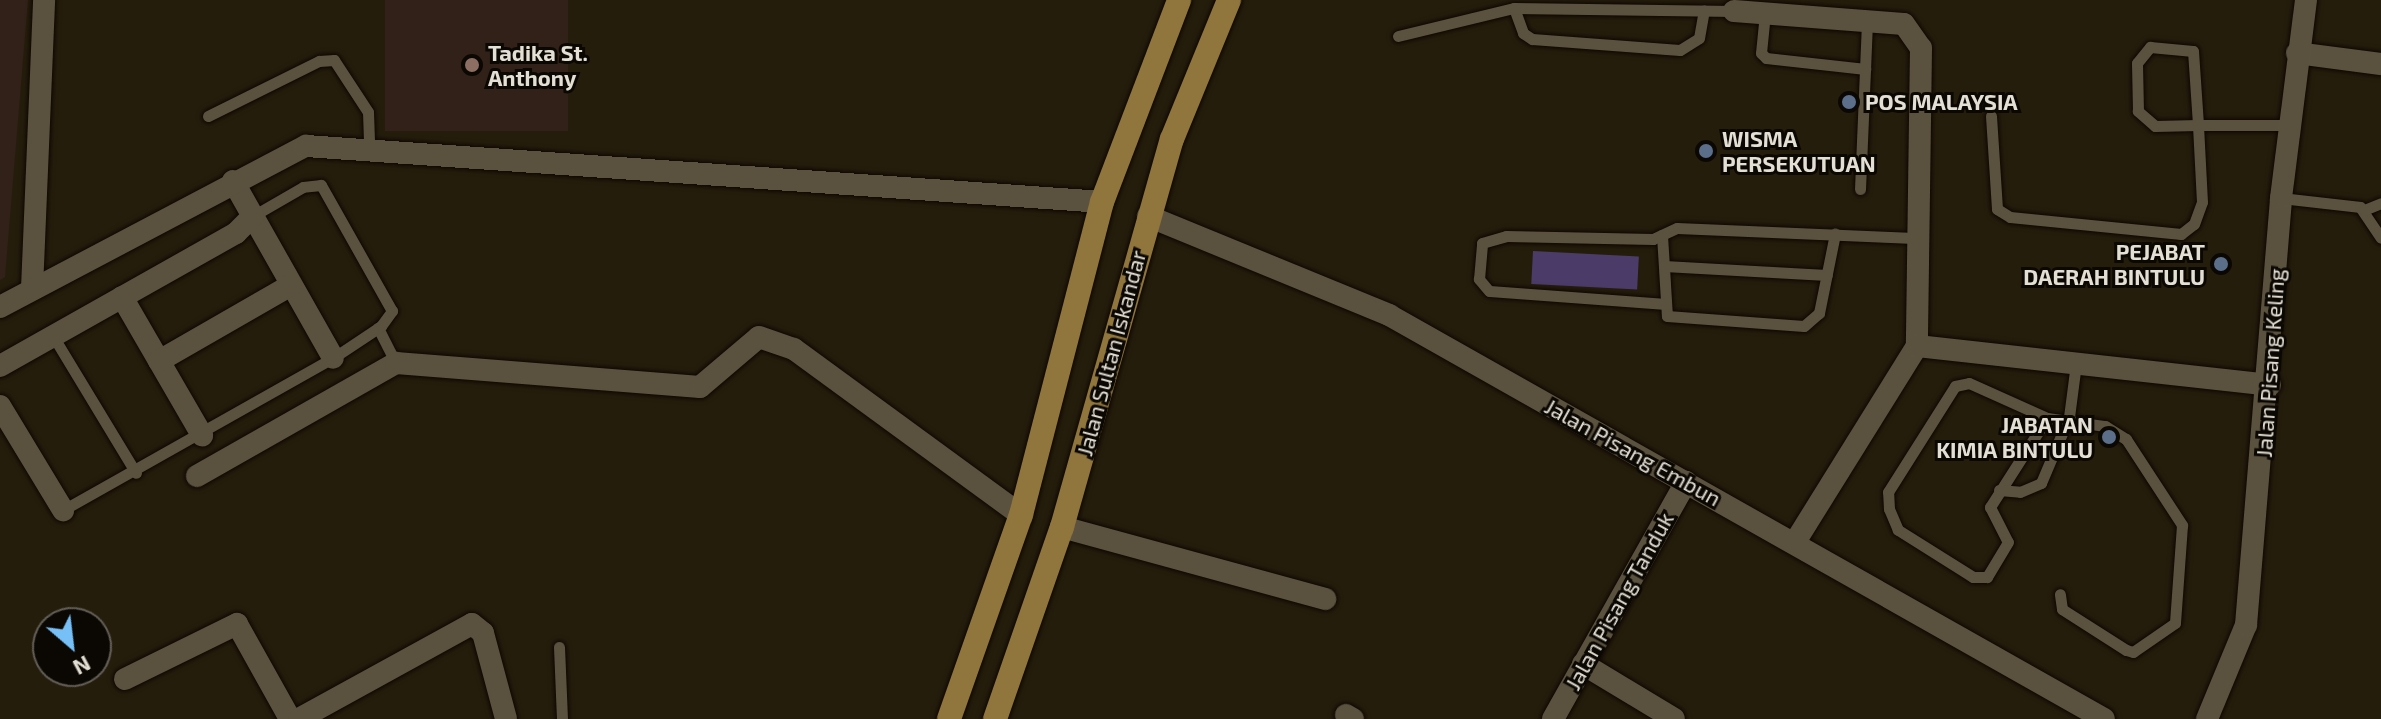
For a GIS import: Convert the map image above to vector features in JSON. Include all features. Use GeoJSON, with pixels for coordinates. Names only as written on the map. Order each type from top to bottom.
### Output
{"type":"FeatureCollection","features":[{"type":"Feature","properties":{"kind":"main road"},"geometry":{"type":"LineString","coordinates":[[1212,40],[1229,0]]}},
{"type":"Feature","properties":{"kind":"main road","name":"Jalan Sultan Iskandar"},"geometry":{"type":"LineString","coordinates":[[995,719],[1062,527],[1148,216],[1212,40],[1250,0]]}},
{"type":"Feature","properties":{"kind":"main road","name":"Jalan Sultan Iskandar"},"geometry":{"type":"LineString","coordinates":[[949,719],[1021,515],[1102,202],[1175,10]]}},
{"type":"Feature","properties":{"kind":"street"},"geometry":{"type":"LineString","coordinates":[[32,289],[44,0]]}},
{"type":"Feature","properties":{"kind":"street","name":"Jalan Pisang Keling"},"geometry":{"type":"LineString","coordinates":[[2207,719],[2246,625],[2270,385],[2281,198],[2306,0]]}},
{"type":"Feature","properties":{"kind":"street"},"geometry":{"type":"LineString","coordinates":[[1734,11],[1904,24],[1921,48],[1922,238],[1917,346],[1795,542]]}},
{"type":"Feature","properties":{"kind":"street"},"geometry":{"type":"LineString","coordinates":[[2297,53],[2381,64]]}},
{"type":"Feature","properties":{"kind":"street"},"geometry":{"type":"LineString","coordinates":[[0,307],[233,181],[306,146],[1102,202]]}},
{"type":"Feature","properties":{"kind":"street"},"geometry":{"type":"LineString","coordinates":[[233,181],[333,358]]}},
{"type":"Feature","properties":{"kind":"street"},"geometry":{"type":"LineString","coordinates":[[0,366],[236,233],[253,216]]}},
{"type":"Feature","properties":{"kind":"street","name":"Jalan Pisang Embun"},"geometry":{"type":"LineString","coordinates":[[1148,216],[1389,315],[2104,719]]}},
{"type":"Feature","properties":{"kind":"street"},"geometry":{"type":"LineString","coordinates":[[159,361],[291,285]]}},
{"type":"Feature","properties":{"kind":"street"},"geometry":{"type":"LineString","coordinates":[[122,297],[202,435]]}},
{"type":"Feature","properties":{"kind":"street"},"geometry":{"type":"LineString","coordinates":[[197,476],[396,363],[700,387],[746,343],[775,338],[1021,515]]}},
{"type":"Feature","properties":{"kind":"street"},"geometry":{"type":"LineString","coordinates":[[1917,346],[2270,385]]}},
{"type":"Feature","properties":{"kind":"street"},"geometry":{"type":"LineString","coordinates":[[0,406],[63,510]]}},
{"type":"Feature","properties":{"kind":"street","name":"Jalan Pisang Tanduk"},"geometry":{"type":"LineString","coordinates":[[1553,719],[1686,482]]}},
{"type":"Feature","properties":{"kind":"street"},"geometry":{"type":"LineString","coordinates":[[1062,527],[1325,599]]}},
{"type":"Feature","properties":{"kind":"street"},"geometry":{"type":"LineString","coordinates":[[125,679],[237,624],[290,719]]}},
{"type":"Feature","properties":{"kind":"street"},"geometry":{"type":"LineString","coordinates":[[299,719],[472,624],[483,633],[506,719]]}},
{"type":"Feature","properties":{"kind":"street"},"geometry":{"type":"LineString","coordinates":[[1583,664],[1674,719]]}},
{"type":"Feature","properties":{"kind":"lane"},"geometry":{"type":"LineString","coordinates":[[1514,8],[1523,33],[1532,39],[1680,50],[1699,38],[1704,10]]}},
{"type":"Feature","properties":{"kind":"lane"},"geometry":{"type":"LineString","coordinates":[[1398,36],[1514,8],[1734,11]]}},
{"type":"Feature","properties":{"kind":"lane"},"geometry":{"type":"LineString","coordinates":[[1765,13],[1761,53],[1766,58],[1865,69]]}},
{"type":"Feature","properties":{"kind":"lane"},"geometry":{"type":"LineString","coordinates":[[1860,189],[1867,21]]}},
{"type":"Feature","properties":{"kind":"lane"},"geometry":{"type":"LineString","coordinates":[[1991,116],[1994,198],[2010,217],[2181,234],[2194,224],[2202,202],[2198,125],[2193,51],[2150,47],[2137,63],[2138,111],[2155,126],[2198,125],[2289,125]]}},
{"type":"Feature","properties":{"kind":"lane"},"geometry":{"type":"LineString","coordinates":[[208,116],[319,61],[334,60],[368,112],[369,149]]}},
{"type":"Feature","properties":{"kind":"lane"},"geometry":{"type":"LineString","coordinates":[[63,510],[202,435],[378,328],[392,305],[324,187],[303,187],[253,216]]}},
{"type":"Feature","properties":{"kind":"lane"},"geometry":{"type":"LineString","coordinates":[[2281,198],[2364,210],[2381,203]]}},
{"type":"Feature","properties":{"kind":"lane"},"geometry":{"type":"LineString","coordinates":[[2364,210],[2381,238]]}},
{"type":"Feature","properties":{"kind":"lane"},"geometry":{"type":"LineString","coordinates":[[1666,304],[1489,291],[1479,279],[1482,243],[1490,238],[1662,235],[1677,228],[1922,238]]}},
{"type":"Feature","properties":{"kind":"lane"},"geometry":{"type":"LineString","coordinates":[[1662,235],[1666,304],[1673,319],[1804,326],[1819,313],[1835,234]]}},
{"type":"Feature","properties":{"kind":"lane"},"geometry":{"type":"LineString","coordinates":[[1664,266],[1827,275]]}},
{"type":"Feature","properties":{"kind":"lane"},"geometry":{"type":"LineString","coordinates":[[378,328],[396,363]]}},
{"type":"Feature","properties":{"kind":"lane"},"geometry":{"type":"LineString","coordinates":[[53,336],[136,473]]}},
{"type":"Feature","properties":{"kind":"lane"},"geometry":{"type":"LineString","coordinates":[[1999,490],[2020,492],[2041,483],[2069,417],[2076,363]]}},
{"type":"Feature","properties":{"kind":"lane"},"geometry":{"type":"LineString","coordinates":[[2047,418],[1999,490],[1991,514],[2007,547],[1982,578],[1898,530],[1890,517],[1888,492],[1955,386],[1969,383],[2047,418],[2069,417],[2126,439],[2182,525],[2175,623],[2133,652],[2062,609],[2060,594]]}},
{"type":"Feature","properties":{"kind":"lane"},"geometry":{"type":"LineString","coordinates":[[559,647],[562,719]]}},
{"type":"Feature","properties":{"kind":"shaded area"},"geometry":{"type":"Polygon","coordinates":[[[0,0],[28,0],[5,277],[0,280],[0,0]]]}},
{"type":"Feature","properties":{"kind":"shaded area","name":"Tadika St. Anthony"},"geometry":{"type":"Polygon","coordinates":[[[385,0],[568,0],[568,131],[385,131],[385,0]]]}},
{"type":"Feature","properties":{"kind":"building"},"geometry":{"type":"Polygon","coordinates":[[[1533,251],[1639,257],[1637,290],[1531,284],[1533,251]]]}},
{"type":"Feature","properties":{"kind":"place","name":"Tadika St. Anthony"},"geometry":{"type":"Point","coordinates":[472,65]}},
{"type":"Feature","properties":{"kind":"place","name":"POS MALAYSIA"},"geometry":{"type":"Point","coordinates":[1849,102]}},
{"type":"Feature","properties":{"kind":"place","name":"WISMA PERSEKUTUAN"},"geometry":{"type":"Point","coordinates":[1706,151]}},
{"type":"Feature","properties":{"kind":"place","name":"PEJABAT DAERAH BINTULU"},"geometry":{"type":"Point","coordinates":[2221,264]}},
{"type":"Feature","properties":{"kind":"place","name":"JABATAN KIMIA BINTULU"},"geometry":{"type":"Point","coordinates":[2109,437]}}]}
